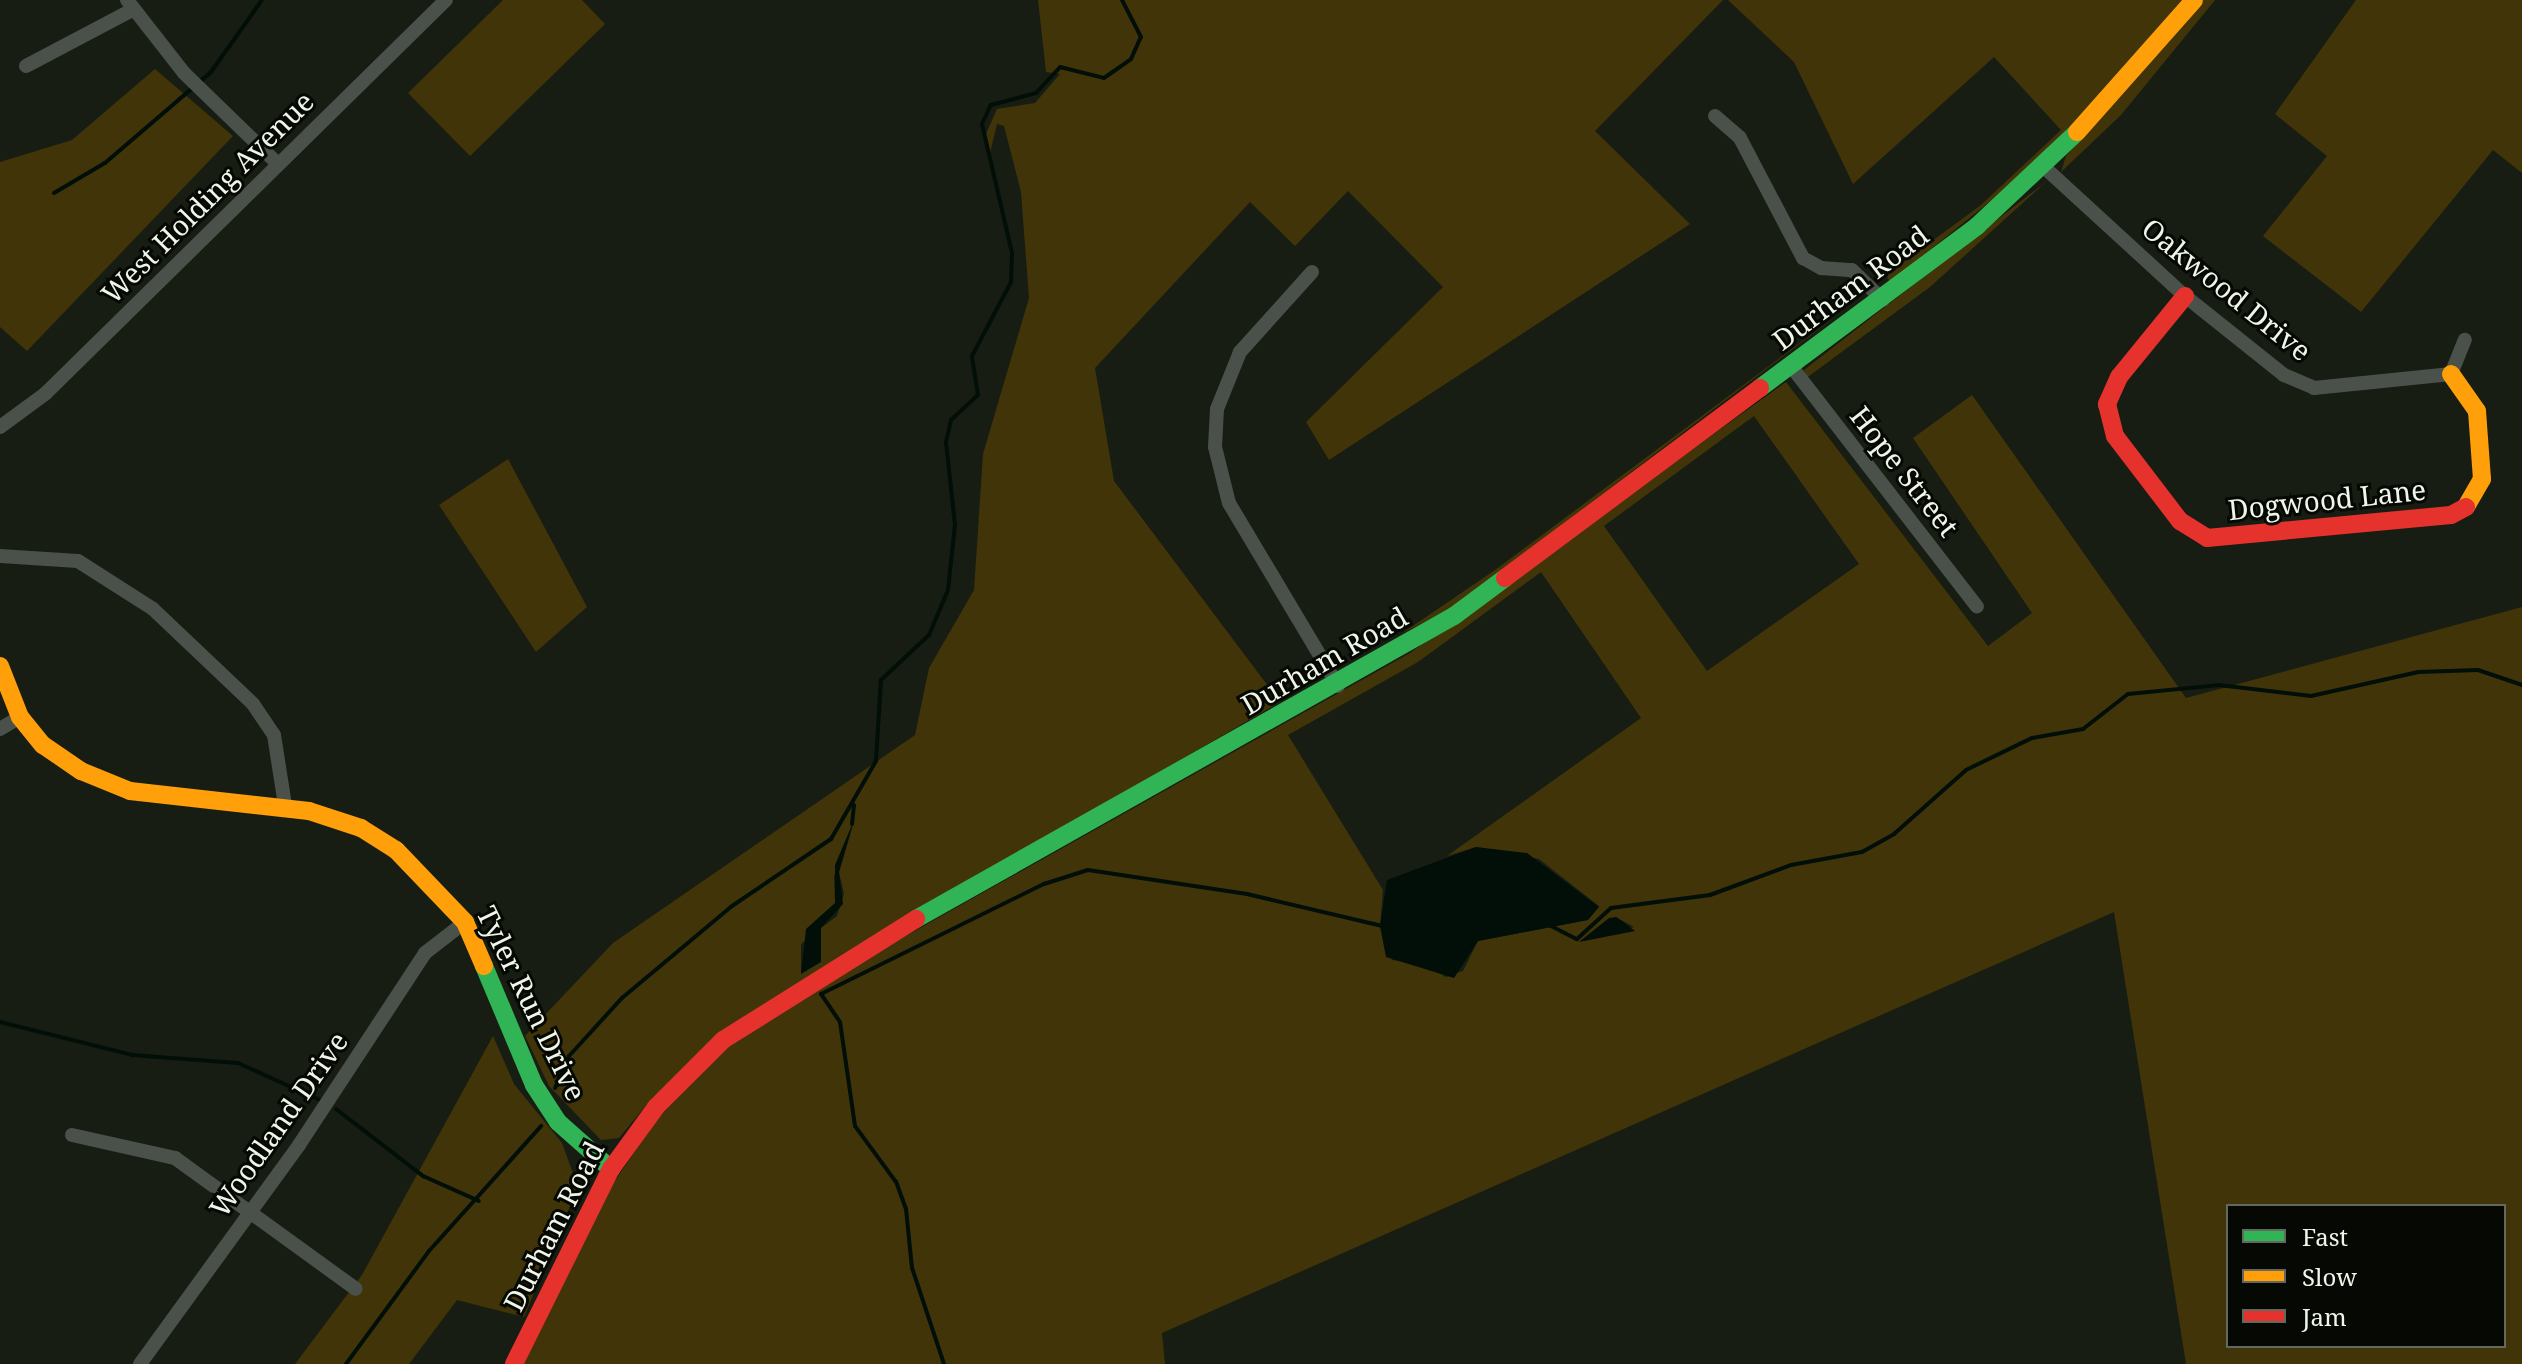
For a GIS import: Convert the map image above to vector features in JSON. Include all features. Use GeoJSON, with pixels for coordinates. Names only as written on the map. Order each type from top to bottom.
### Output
{"type":"FeatureCollection","features":[{"type":"Feature","properties":{"kind":"main road","name":"Durham Road"},"geometry":{"type":"LineString","coordinates":[[514,1364],[611,1169],[686,1075],[762,1010],[1338,686],[1454,616],[1883,300],[2044,167],[2194,0]]}},
{"type":"Feature","properties":{"kind":"main road","name":"Dogwood Lane"},"geometry":{"type":"LineString","coordinates":[[2185,296],[2119,377],[2107,404],[2115,436],[2180,521],[2207,538],[2451,515],[2467,506],[2482,479],[2477,411],[2451,374]]}},
{"type":"Feature","properties":{"kind":"main road","name":"Tyler Run Drive"},"geometry":{"type":"LineString","coordinates":[[0,666],[20,717],[55,754],[130,791],[285,805],[361,828],[396,850],[465,922],[534,1085],[558,1122],[611,1169]]}},
{"type":"Feature","properties":{"kind":"street","name":"West Holding Avenue"},"geometry":{"type":"LineString","coordinates":[[0,427],[45,394],[446,0]]}},
{"type":"Feature","properties":{"kind":"street"},"geometry":{"type":"LineString","coordinates":[[26,66],[130,5],[277,163]]}},
{"type":"Feature","properties":{"kind":"street"},"geometry":{"type":"LineString","coordinates":[[1715,116],[1746,148],[1799,253],[1821,268],[1852,270],[1883,300]]}},
{"type":"Feature","properties":{"kind":"street","name":"Oakwood Drive"},"geometry":{"type":"LineString","coordinates":[[2044,167],[2185,296],[2284,375],[2314,388],[2451,374]]}},
{"type":"Feature","properties":{"kind":"street"},"geometry":{"type":"LineString","coordinates":[[1312,272],[1240,352],[1221,394],[1215,447],[1229,503],[1338,686]]}},
{"type":"Feature","properties":{"kind":"street"},"geometry":{"type":"LineString","coordinates":[[2451,374],[2465,340]]}},
{"type":"Feature","properties":{"kind":"street","name":"Hope Street"},"geometry":{"type":"LineString","coordinates":[[1791,366],[1977,607]]}},
{"type":"Feature","properties":{"kind":"street"},"geometry":{"type":"LineString","coordinates":[[0,556],[78,561],[153,609],[253,704],[274,735],[285,805]]}},
{"type":"Feature","properties":{"kind":"street"},"geometry":{"type":"LineString","coordinates":[[0,729],[20,717]]}},
{"type":"Feature","properties":{"kind":"street","name":"Woodland Drive"},"geometry":{"type":"LineString","coordinates":[[140,1364],[247,1216],[425,953],[465,922]]}},
{"type":"Feature","properties":{"kind":"street"},"geometry":{"type":"LineString","coordinates":[[72,1135],[175,1158],[247,1216],[356,1289]]}},
{"type":"Feature","properties":{"kind":"shaded area"},"geometry":{"type":"Polygon","coordinates":[[[503,0],[582,0],[605,24],[470,156],[408,93],[503,0]]]}},
{"type":"Feature","properties":{"kind":"shaded area"},"geometry":{"type":"Polygon","coordinates":[[[1038,0],[1723,0],[1595,131],[1690,224],[1329,460],[1306,422],[1443,287],[1348,191],[1295,246],[1250,202],[1095,368],[1114,481],[1280,702],[889,929],[653,1097],[619,1138],[601,1140],[549,1086],[525,1036],[613,943],[915,735],[929,668],[974,590],[983,454],[1029,298],[1021,192],[1004,126],[997,124],[990,153],[986,134],[997,109],[1035,103],[1060,74],[1046,72],[1038,0]],[[854,822],[834,876],[835,903],[801,945],[801,973],[819,958],[821,928],[837,916],[844,894],[839,872],[854,822]]]}},
{"type":"Feature","properties":{"kind":"shaded area"},"geometry":{"type":"Polygon","coordinates":[[[1728,0],[2186,0],[2049,154],[1890,282],[1886,275],[1981,205],[2061,130],[1994,57],[1853,184],[1794,62],[1728,0]]]}},
{"type":"Feature","properties":{"kind":"shaded area"},"geometry":{"type":"Polygon","coordinates":[[[2202,0],[2215,0],[2121,115],[2061,172],[2066,156],[2202,0]]]}},
{"type":"Feature","properties":{"kind":"shaded area"},"geometry":{"type":"Polygon","coordinates":[[[2356,0],[2522,0],[2522,173],[2493,150],[2361,312],[2263,236],[2327,156],[2275,114],[2356,0]]]}},
{"type":"Feature","properties":{"kind":"shaded area"},"geometry":{"type":"Polygon","coordinates":[[[155,69],[233,136],[27,351],[0,327],[0,162],[72,140],[155,69]]]}},
{"type":"Feature","properties":{"kind":"shaded area"},"geometry":{"type":"Polygon","coordinates":[[[2047,181],[1930,287],[1805,379],[1804,370],[2047,181]]]}},
{"type":"Feature","properties":{"kind":"shaded area"},"geometry":{"type":"Polygon","coordinates":[[[1856,301],[1455,606],[1401,634],[1495,570],[1856,301]]]}},
{"type":"Feature","properties":{"kind":"shaded area"},"geometry":{"type":"Polygon","coordinates":[[[1786,382],[1988,646],[2032,613],[1913,438],[1972,395],[2186,698],[2522,607],[2522,1364],[2186,1364],[2114,912],[1162,1333],[1165,1364],[522,1364],[610,1188],[658,1118],[728,1046],[831,978],[1410,653],[1786,382]],[[1754,416],[1604,526],[1707,671],[1859,564],[1754,416]],[[1541,572],[1418,662],[1288,735],[1383,890],[1380,926],[1392,960],[1423,964],[1446,977],[1463,971],[1478,941],[1587,920],[1599,906],[1539,859],[1476,847],[1447,856],[1641,718],[1541,572]],[[1616,917],[1589,938],[1581,941],[1634,927],[1616,917]]]}},
{"type":"Feature","properties":{"kind":"shaded area"},"geometry":{"type":"Polygon","coordinates":[[[508,459],[587,607],[536,652],[439,505],[508,459]]]}},
{"type":"Feature","properties":{"kind":"shaded area"},"geometry":{"type":"Polygon","coordinates":[[[854,820],[839,872],[843,904],[821,928],[821,962],[801,974],[806,929],[835,903],[835,865],[854,820]]]}},
{"type":"Feature","properties":{"kind":"shaded area"},"geometry":{"type":"Polygon","coordinates":[[[1476,847],[1527,853],[1599,907],[1588,920],[1478,941],[1454,978],[1386,957],[1380,926],[1387,880],[1476,847]]]}},
{"type":"Feature","properties":{"kind":"shaded area"},"geometry":{"type":"Polygon","coordinates":[[[1616,917],[1635,931],[1579,942],[1609,918],[1616,917]]]}},
{"type":"Feature","properties":{"kind":"shaded area"},"geometry":{"type":"Polygon","coordinates":[[[493,1036],[514,1084],[562,1143],[578,1187],[524,1317],[457,1300],[409,1364],[295,1364],[362,1275],[493,1036]]]}},
{"type":"Feature","properties":{"kind":"waterway"},"geometry":{"type":"LineString","coordinates":[[54,193],[105,163],[211,72],[262,0]]}},
{"type":"Feature","properties":{"kind":"waterway"},"geometry":{"type":"LineString","coordinates":[[555,1088],[569,1056],[622,998],[732,906],[831,839],[876,761],[881,680],[929,635],[948,590],[955,525],[946,442],[951,420],[978,395],[972,356],[1011,282],[1012,253],[982,124],[991,105],[1036,93],[1060,67],[1104,78],[1131,59],[1141,37],[1122,0]]}},
{"type":"Feature","properties":{"kind":"waterway"},"geometry":{"type":"LineString","coordinates":[[1551,926],[1577,939],[1611,908],[1710,895],[1791,865],[1862,852],[1894,834],[1966,770],[2032,738],[2083,729],[2128,694],[2219,685],[2311,696],[2418,672],[2478,670],[2522,685]]}},
{"type":"Feature","properties":{"kind":"waterway"},"geometry":{"type":"LineString","coordinates":[[852,824],[854,805]]}},
{"type":"Feature","properties":{"kind":"waterway"},"geometry":{"type":"LineString","coordinates":[[944,1364],[912,1268],[906,1209],[896,1182],[855,1126],[840,1022],[821,994],[1044,884],[1088,870],[1247,894],[1382,926]]}},
{"type":"Feature","properties":{"kind":"waterway"},"geometry":{"type":"LineString","coordinates":[[0,1022],[132,1055],[238,1063],[320,1100]]}},
{"type":"Feature","properties":{"kind":"waterway"},"geometry":{"type":"LineString","coordinates":[[336,1109],[423,1176],[479,1201]]}},
{"type":"Feature","properties":{"kind":"waterway"},"geometry":{"type":"LineString","coordinates":[[346,1364],[429,1251],[541,1126]]}},
{"type":"Feature","properties":{"kind":"traffic: fast"},"geometry":{"type":"LineString","coordinates":[[1760,388],[1977,226],[2077,132]]}},
{"type":"Feature","properties":{"kind":"traffic: fast"},"geometry":{"type":"LineString","coordinates":[[916,919],[1454,616],[1505,578]]}},
{"type":"Feature","properties":{"kind":"traffic: fast"},"geometry":{"type":"LineString","coordinates":[[484,966],[534,1085],[558,1122],[611,1169]]}},
{"type":"Feature","properties":{"kind":"traffic: slow"},"geometry":{"type":"LineString","coordinates":[[2077,132],[2194,0]]}},
{"type":"Feature","properties":{"kind":"traffic: slow"},"geometry":{"type":"LineString","coordinates":[[2451,374],[2477,411],[2482,479],[2466,507]]}},
{"type":"Feature","properties":{"kind":"traffic: slow"},"geometry":{"type":"LineString","coordinates":[[0,666],[20,717],[43,745],[81,771],[130,791],[309,811],[361,828],[396,850],[465,922],[484,966]]}},
{"type":"Feature","properties":{"kind":"traffic: jam"},"geometry":{"type":"LineString","coordinates":[[2185,296],[2119,377],[2107,404],[2115,436],[2180,521],[2207,538],[2451,515],[2466,507]]}},
{"type":"Feature","properties":{"kind":"traffic: jam"},"geometry":{"type":"LineString","coordinates":[[1505,578],[1760,388]]}},
{"type":"Feature","properties":{"kind":"traffic: jam"},"geometry":{"type":"LineString","coordinates":[[514,1364],[611,1169],[656,1107],[723,1040],[916,919]]}}]}
